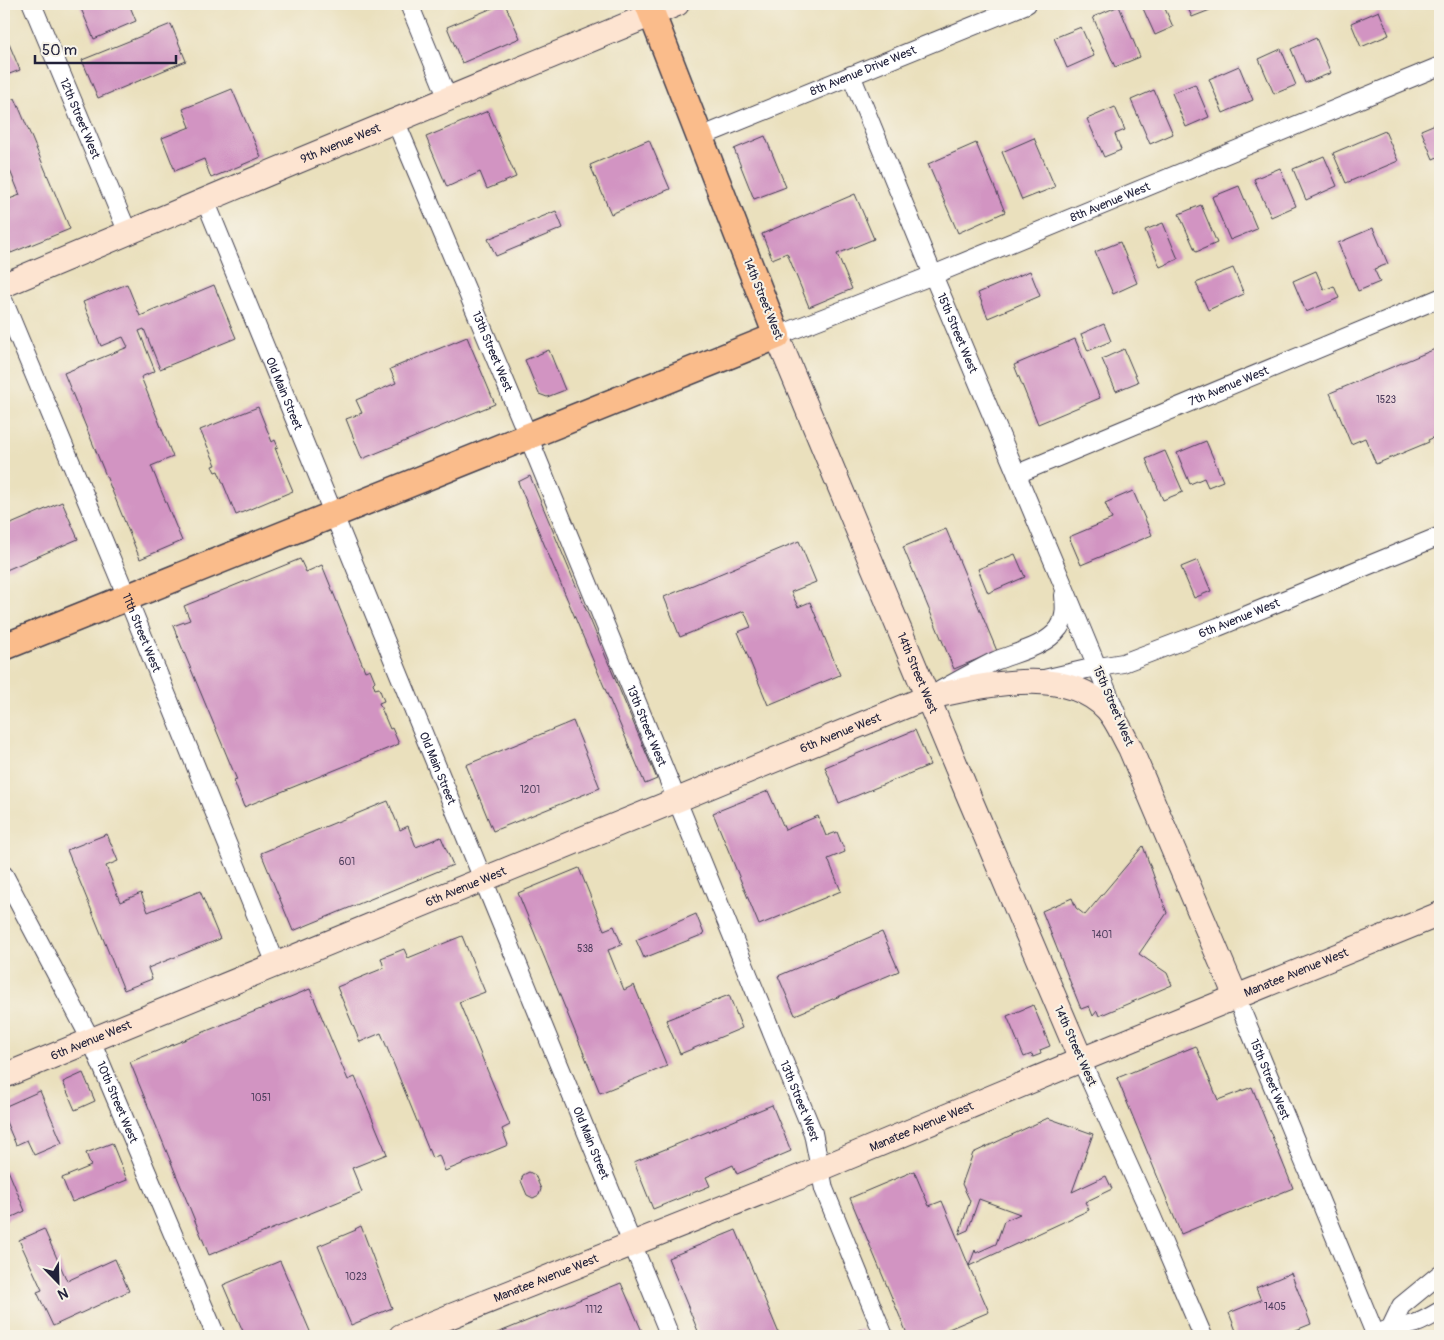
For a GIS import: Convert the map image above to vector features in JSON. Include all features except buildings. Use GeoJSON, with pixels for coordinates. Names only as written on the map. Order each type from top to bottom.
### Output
{"type":"FeatureCollection","features":[{"type":"Feature","properties":{"kind":"main road","name":"9th Avenue West"},"geometry":{"type":"LineString","coordinates":[[4,285],[448,99],[650,9],[677,4]]}},
{"type":"Feature","properties":{"kind":"main road","name":"14th Street West"},"geometry":{"type":"LineString","coordinates":[[650,9],[777,336],[1081,1060]]}},
{"type":"Feature","properties":{"kind":"main road"},"geometry":{"type":"LineString","coordinates":[[4,647],[777,336]]}},
{"type":"Feature","properties":{"kind":"main road","name":"6th Avenue West"},"geometry":{"type":"LineString","coordinates":[[4,1076],[928,697],[986,686],[1032,681],[1067,685],[1081,690],[1094,698],[1110,713],[1130,748]]}},
{"type":"Feature","properties":{"kind":"main road","name":"15th Street West"},"geometry":{"type":"LineString","coordinates":[[1130,748],[1236,997]]}},
{"type":"Feature","properties":{"kind":"main road","name":"Manatee Avenue West"},"geometry":{"type":"LineString","coordinates":[[401,1336],[820,1168],[1440,914]]}},
{"type":"Feature","properties":{"kind":"street","name":"12th Street West"},"geometry":{"type":"LineString","coordinates":[[32,4],[128,233]]}},
{"type":"Feature","properties":{"kind":"street"},"geometry":{"type":"LineString","coordinates":[[409,4],[448,99]]}},
{"type":"Feature","properties":{"kind":"street","name":"8th Avenue Drive West"},"geometry":{"type":"LineString","coordinates":[[700,137],[1028,4]]}},
{"type":"Feature","properties":{"kind":"street","name":"8th Avenue West"},"geometry":{"type":"LineString","coordinates":[[777,336],[933,275],[1440,66]]}},
{"type":"Feature","properties":{"kind":"street","name":"15th Street West"},"geometry":{"type":"LineString","coordinates":[[851,76],[1130,748]]}},
{"type":"Feature","properties":{"kind":"street","name":"13th Street West"},"geometry":{"type":"LineString","coordinates":[[395,120],[528,436],[813,1132],[824,1189],[884,1336]]}},
{"type":"Feature","properties":{"kind":"street","name":"Old Main Street"},"geometry":{"type":"LineString","coordinates":[[205,200],[670,1336]]}},
{"type":"Feature","properties":{"kind":"street","name":"7th Avenue West"},"geometry":{"type":"LineString","coordinates":[[1017,474],[1440,298]]}},
{"type":"Feature","properties":{"kind":"street","name":"11th Street West"},"geometry":{"type":"LineString","coordinates":[[4,302],[128,597],[276,964]]}},
{"type":"Feature","properties":{"kind":"street","name":"6th Avenue West"},"geometry":{"type":"LineString","coordinates":[[1032,681],[1123,663],[1141,657],[1440,536]]}},
{"type":"Feature","properties":{"kind":"street","name":"6th Avenue West"},"geometry":{"type":"LineString","coordinates":[[928,697],[976,670],[1038,645],[1052,635],[1060,627],[1064,618],[1065,603],[1062,582]]}},
{"type":"Feature","properties":{"kind":"street","name":"10th Street West"},"geometry":{"type":"LineString","coordinates":[[4,875],[91,1040],[216,1336]]}},
{"type":"Feature","properties":{"kind":"street","name":"15th Street West"},"geometry":{"type":"LineString","coordinates":[[1236,997],[1379,1334]]}},
{"type":"Feature","properties":{"kind":"street","name":"14th Street West"},"geometry":{"type":"LineString","coordinates":[[1081,1060],[1203,1336]]}},
{"type":"Feature","properties":{"kind":"street"},"geometry":{"type":"LineString","coordinates":[[1379,1334],[1401,1306],[1440,1274]]}},
{"type":"Feature","properties":{"kind":"street"},"geometry":{"type":"LineString","coordinates":[[1379,1334],[1410,1325],[1440,1311]]}}]}
